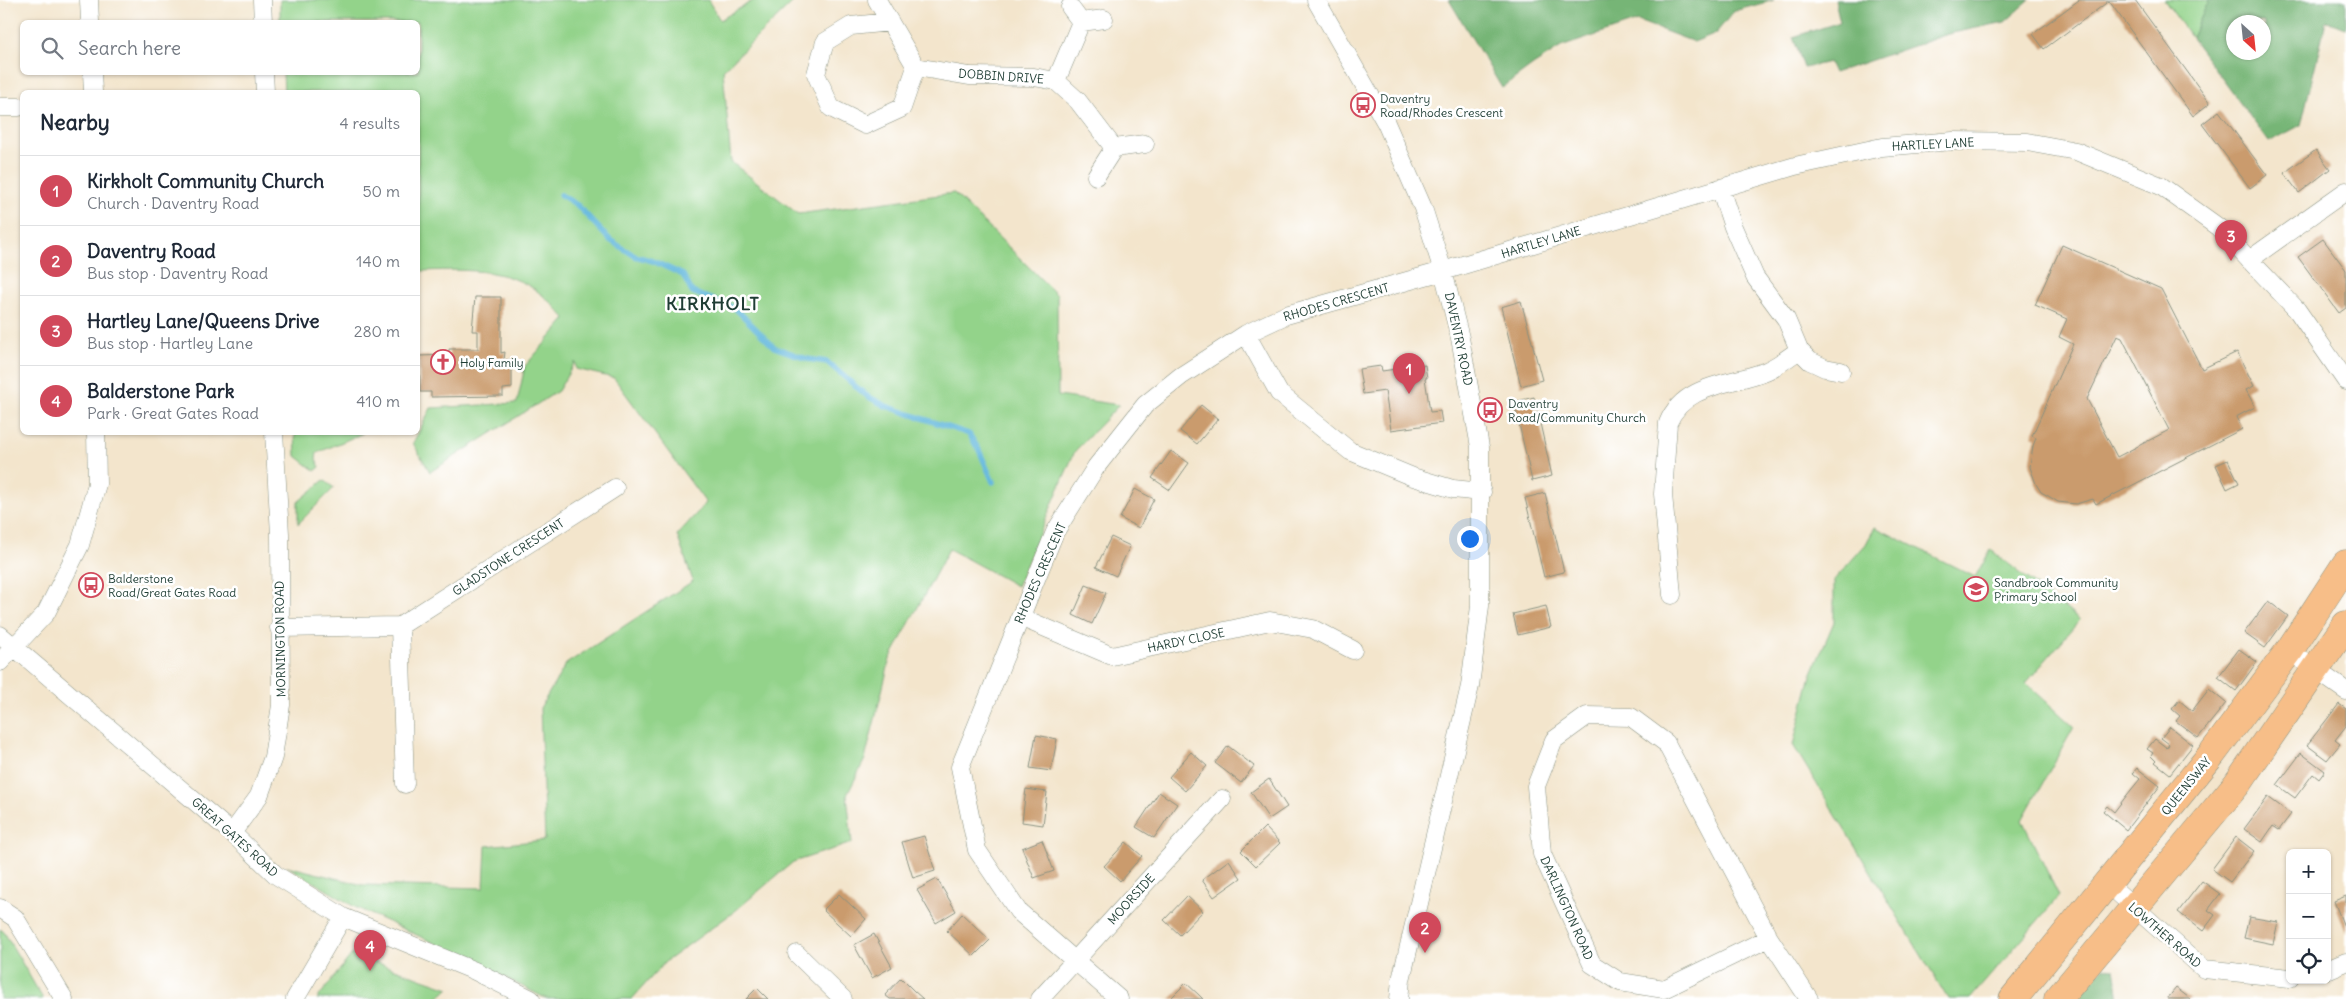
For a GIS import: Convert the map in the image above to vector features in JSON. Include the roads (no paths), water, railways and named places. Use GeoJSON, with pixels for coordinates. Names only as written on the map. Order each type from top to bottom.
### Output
{"type":"FeatureCollection","features":[{"type":"Feature","properties":{"kind":"highway","name":"QUEENSWAY"},"geometry":{"type":"LineString","coordinates":[[2013,999],[2212,754],[2289,651],[2346,564]]}},
{"type":"Feature","properties":{"kind":"highway"},"geometry":{"type":"LineString","coordinates":[[2058,999],[2237,784],[2346,625]]}},
{"type":"Feature","properties":{"kind":"street"},"geometry":{"type":"LineString","coordinates":[[89,0],[90,20]]}},
{"type":"Feature","properties":{"kind":"street"},"geometry":{"type":"LineString","coordinates":[[262,0],[263,20]]}},
{"type":"Feature","properties":{"kind":"street"},"geometry":{"type":"LineString","coordinates":[[877,0],[890,22],[916,67],[902,108],[865,125],[831,108],[816,74],[825,42],[851,26],[890,22]]}},
{"type":"Feature","properties":{"kind":"street","name":"DAVENTRY ROAD"},"geometry":{"type":"LineString","coordinates":[[1316,0],[1386,123],[1423,208],[1443,271],[1460,338],[1480,447],[1482,492],[1480,606],[1470,686],[1401,980],[1399,999]]}},
{"type":"Feature","properties":{"kind":"street"},"geometry":{"type":"LineString","coordinates":[[1070,7],[1081,22],[1104,18]]}},
{"type":"Feature","properties":{"kind":"street","name":"DOBBIN DRIVE"},"geometry":{"type":"LineString","coordinates":[[1056,81],[1081,22]]}},
{"type":"Feature","properties":{"kind":"street","name":"DOBBIN DRIVE"},"geometry":{"type":"LineString","coordinates":[[916,67],[969,76],[1034,77],[1056,81],[1078,101],[1114,148]]}},
{"type":"Feature","properties":{"kind":"street"},"geometry":{"type":"LineString","coordinates":[[92,75],[93,90]]}},
{"type":"Feature","properties":{"kind":"street"},"geometry":{"type":"LineString","coordinates":[[264,75],[265,90]]}},
{"type":"Feature","properties":{"kind":"street"},"geometry":{"type":"LineString","coordinates":[[0,107],[18,107]]}},
{"type":"Feature","properties":{"kind":"street","name":"HARTLEY LANE"},"geometry":{"type":"LineString","coordinates":[[1443,271],[1795,166],[1882,147],[1953,141],[2028,142],[2076,151],[2161,186],[2218,227],[2297,310],[2346,381]]}},
{"type":"Feature","properties":{"kind":"street"},"geometry":{"type":"LineString","coordinates":[[1096,176],[1114,148],[1145,144]]}},
{"type":"Feature","properties":{"kind":"street"},"geometry":{"type":"LineString","coordinates":[[1720,188],[1733,227],[1755,277],[1786,319],[1799,350],[1810,361],[1825,368],[1841,372]]}},
{"type":"Feature","properties":{"kind":"street"},"geometry":{"type":"LineString","coordinates":[[2249,260],[2346,191]]}},
{"type":"Feature","properties":{"kind":"street","name":"RHODES CRESCENT"},"geometry":{"type":"LineString","coordinates":[[1118,999],[1018,912],[977,850],[960,767],[1055,532],[1096,468],[1145,405],[1181,376],[1246,334],[1286,315],[1443,271]]}},
{"type":"Feature","properties":{"kind":"street"},"geometry":{"type":"LineString","coordinates":[[1246,334],[1279,393],[1350,451],[1413,477],[1454,489],[1482,492]]}},
{"type":"Feature","properties":{"kind":"street"},"geometry":{"type":"LineString","coordinates":[[1672,595],[1663,494],[1668,423],[1672,413],[1692,394],[1768,370],[1799,350]]}},
{"type":"Feature","properties":{"kind":"street"},"geometry":{"type":"LineString","coordinates":[[0,662],[46,613],[80,545],[97,484],[96,435]]}},
{"type":"Feature","properties":{"kind":"street","name":"MORNINGTON ROAD"},"geometry":{"type":"LineString","coordinates":[[232,833],[259,796],[273,757],[281,705],[279,628],[280,534],[274,435]]}},
{"type":"Feature","properties":{"kind":"street","name":"GLADSTONE CRESCENT"},"geometry":{"type":"LineString","coordinates":[[400,626],[615,488]]}},
{"type":"Feature","properties":{"kind":"street","name":"HARDY CLOSE"},"geometry":{"type":"LineString","coordinates":[[1020,617],[1112,656],[1270,621],[1313,629],[1353,650]]}},
{"type":"Feature","properties":{"kind":"street"},"geometry":{"type":"LineString","coordinates":[[279,628],[400,626],[405,784]]}},
{"type":"Feature","properties":{"kind":"street","name":"GREAT GATES ROAD"},"geometry":{"type":"LineString","coordinates":[[0,635],[232,833],[276,875],[343,917],[475,971],[531,999]]}},
{"type":"Feature","properties":{"kind":"street"},"geometry":{"type":"LineString","coordinates":[[2289,651],[2346,691]]}},
{"type":"Feature","properties":{"kind":"street","name":"DARLINGTON ROAD"},"geometry":{"type":"LineString","coordinates":[[1769,938],[1664,989],[1620,982],[1592,964],[1542,854],[1536,786],[1554,740],[1587,716],[1632,717],[1666,743],[1769,938],[1809,999]]}},
{"type":"Feature","properties":{"kind":"street","name":"MOORSIDE"},"geometry":{"type":"LineString","coordinates":[[1040,999],[1222,799]]}},
{"type":"Feature","properties":{"kind":"street","name":"LOWTHER ROAD"},"geometry":{"type":"LineString","coordinates":[[2107,883],[2134,909],[2204,969],[2286,978]]}},
{"type":"Feature","properties":{"kind":"street"},"geometry":{"type":"LineString","coordinates":[[0,908],[15,918],[64,999]]}},
{"type":"Feature","properties":{"kind":"street"},"geometry":{"type":"LineString","coordinates":[[294,999],[343,917]]}},
{"type":"Feature","properties":{"kind":"street"},"geometry":{"type":"LineString","coordinates":[[797,954],[842,999]]}},
{"type":"Feature","properties":{"kind":"street"},"geometry":{"type":"LineString","coordinates":[[2331,968],[2346,962]]}},
{"type":"Feature","properties":{"kind":"waterway"},"geometry":{"type":"LineString","coordinates":[[561,195],[577,205],[610,240],[635,256],[653,261],[683,275],[692,292],[735,308],[774,347],[807,359],[827,362],[867,396],[886,406],[969,434],[979,450],[993,482]]}},
{"type":"Feature","properties":{"kind":"place","name":"Daventry Road/Rhodes Crescent"},"geometry":{"type":"Point","coordinates":[1363,105]}},
{"type":"Feature","properties":{"kind":"place","name":"Hartley Lane/Queens Drive"},"geometry":{"type":"Point","coordinates":[2231,261]}},
{"type":"Feature","properties":{"kind":"place","name":"Holy Family"},"geometry":{"type":"Point","coordinates":[443,362]}},
{"type":"Feature","properties":{"kind":"place","name":"Kirkholt Community Church"},"geometry":{"type":"Point","coordinates":[1409,394]}},
{"type":"Feature","properties":{"kind":"place","name":"Daventry Road/Community Church"},"geometry":{"type":"Point","coordinates":[1490,410]}},
{"type":"Feature","properties":{"kind":"place","name":"Balderstone Road/Great Gates Road"},"geometry":{"type":"Point","coordinates":[91,585]}},
{"type":"Feature","properties":{"kind":"place","name":"Sandbrook Community Primary School"},"geometry":{"type":"Point","coordinates":[1976,589]}},
{"type":"Feature","properties":{"kind":"place","name":"Daventry Road"},"geometry":{"type":"Point","coordinates":[1425,953]}},
{"type":"Feature","properties":{"kind":"place","name":"Balderstone Park"},"geometry":{"type":"Point","coordinates":[370,971]}},
{"type":"Feature","properties":{"kind":"district","name":"KIRKHOLT"},"geometry":{"type":"Point","coordinates":[713,303]}}]}
